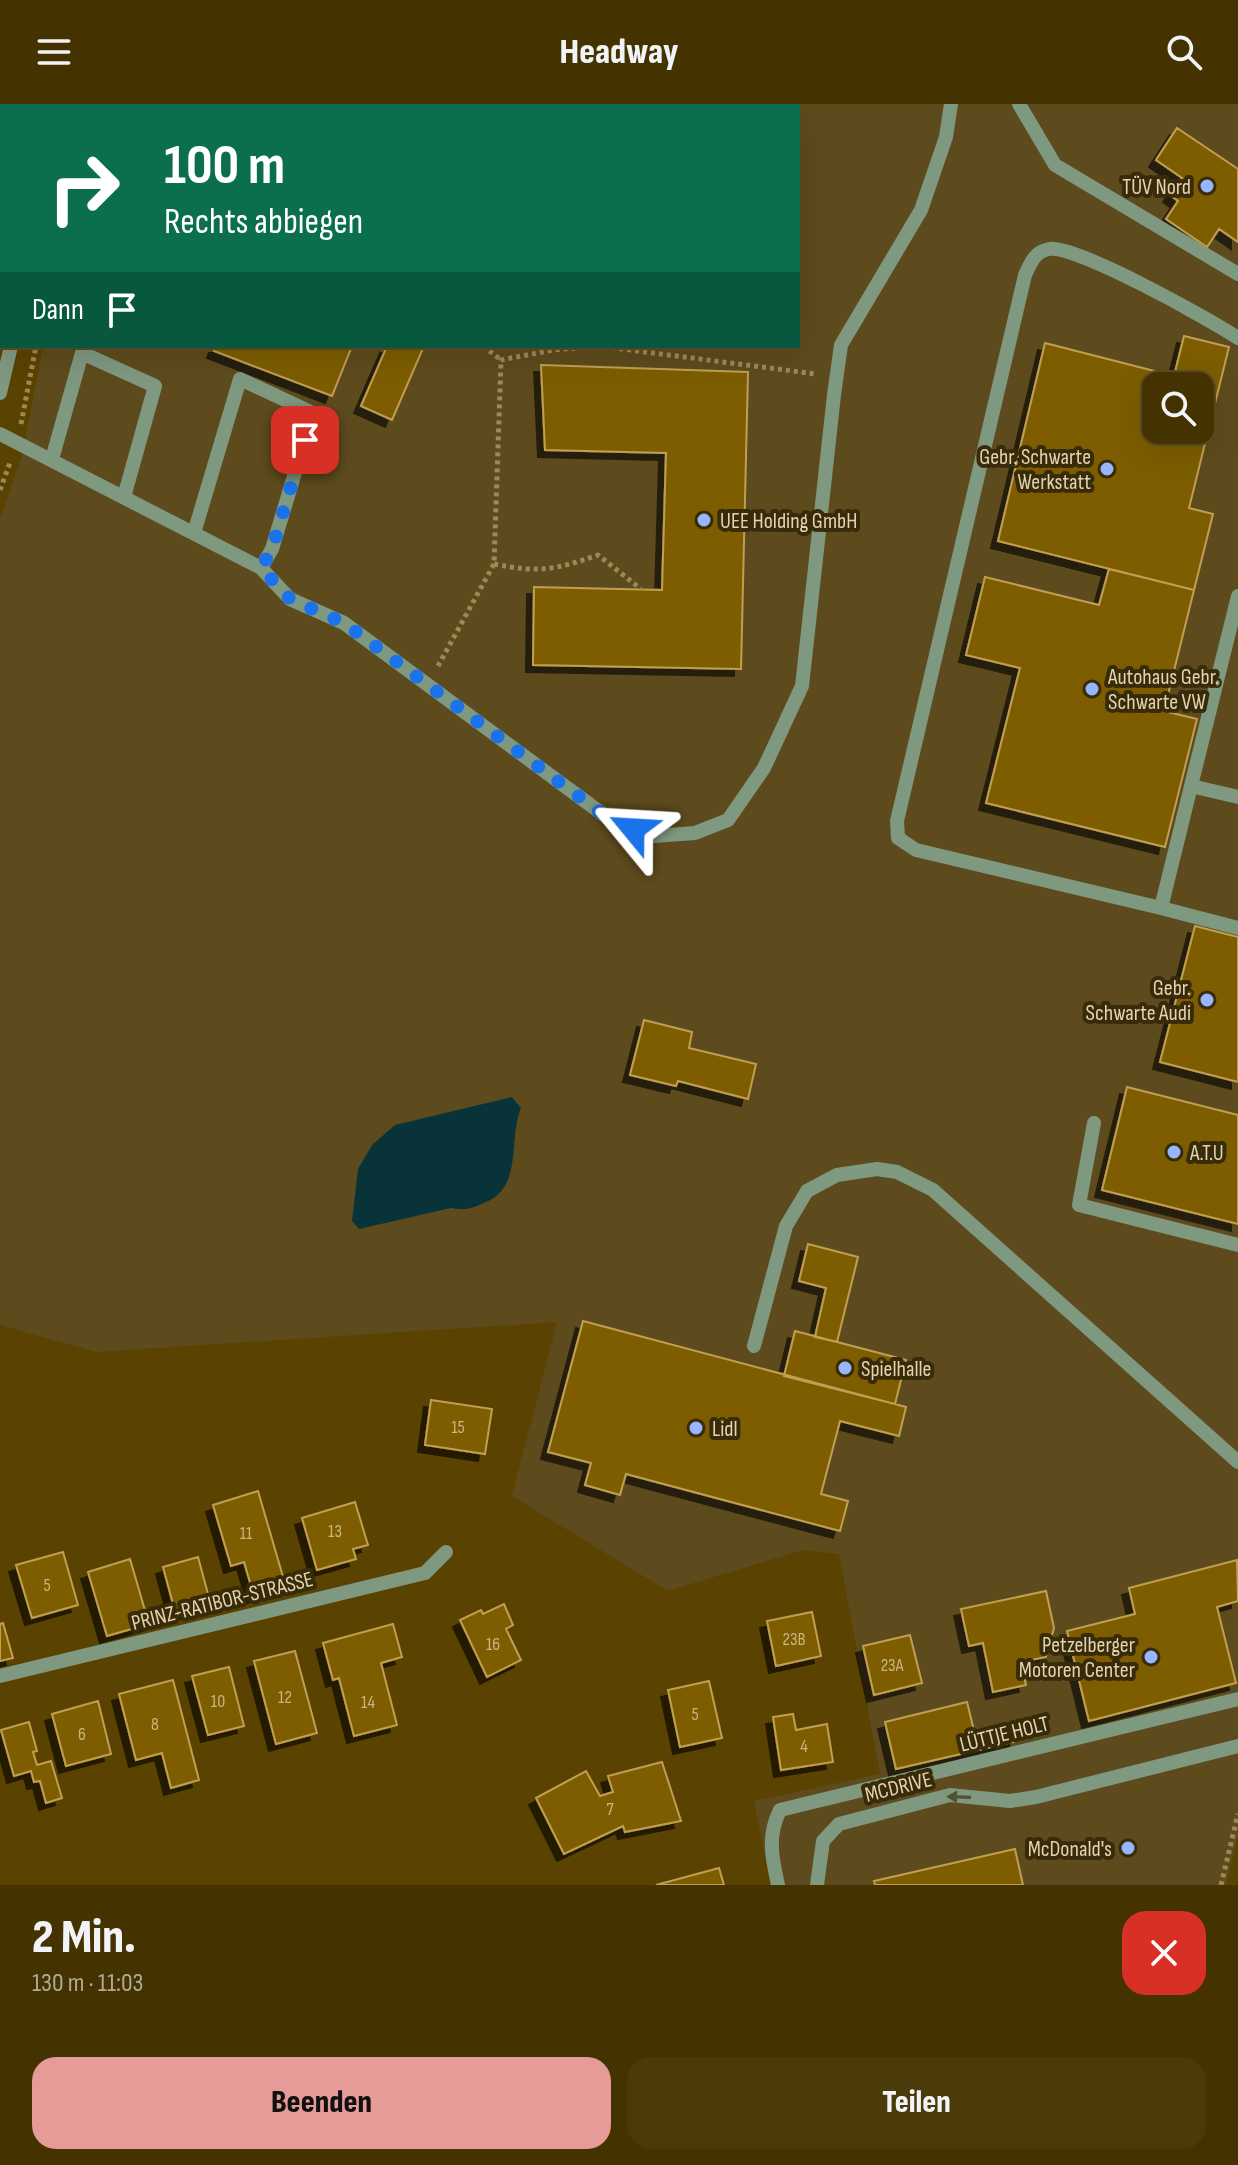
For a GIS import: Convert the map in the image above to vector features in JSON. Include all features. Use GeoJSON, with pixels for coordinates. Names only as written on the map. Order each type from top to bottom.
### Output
{"type":"FeatureCollection","features":[{"type":"Feature","properties":{"kind":"street"},"geometry":{"type":"LineString","coordinates":[[0,434],[261,568],[290,599],[344,623],[612,821],[654,836],[695,833],[728,820],[764,768],[802,686],[841,345],[921,210],[946,137],[951,104]]}},
{"type":"Feature","properties":{"kind":"street"},"geometry":{"type":"LineString","coordinates":[[1019,104],[1055,165],[1238,274]]}},
{"type":"Feature","properties":{"kind":"street"},"geometry":{"type":"LineString","coordinates":[[1238,338],[1132,278],[1060,248],[1046,249],[1033,257],[1025,275],[897,821],[898,838],[916,850],[1238,928]]}},
{"type":"Feature","properties":{"kind":"street"},"geometry":{"type":"LineString","coordinates":[[0,393],[11,348]]}},
{"type":"Feature","properties":{"kind":"street"},"geometry":{"type":"LineString","coordinates":[[52,459],[82,349],[155,386],[124,497]]}},
{"type":"Feature","properties":{"kind":"street"},"geometry":{"type":"LineString","coordinates":[[194,533],[240,379],[313,413],[272,549],[261,568]]}},
{"type":"Feature","properties":{"kind":"street"},"geometry":{"type":"LineString","coordinates":[[1161,908],[1238,596]]}},
{"type":"Feature","properties":{"kind":"street"},"geometry":{"type":"LineString","coordinates":[[1191,786],[1238,797]]}},
{"type":"Feature","properties":{"kind":"street"},"geometry":{"type":"LineString","coordinates":[[1094,1123],[1079,1205],[1238,1245]]}},
{"type":"Feature","properties":{"kind":"street"},"geometry":{"type":"LineString","coordinates":[[754,1346],[786,1226],[807,1191],[837,1175],[877,1169],[897,1172],[933,1190],[1238,1462]]}},
{"type":"Feature","properties":{"kind":"street","name":"PRINZ-RATIBOR-STRASSE"},"geometry":{"type":"LineString","coordinates":[[0,1676],[425,1573],[446,1552]]}},
{"type":"Feature","properties":{"kind":"street","name":"LÜTTJE HOLT"},"geometry":{"type":"LineString","coordinates":[[778,1885],[771,1839],[780,1810],[1238,1699]]}},
{"type":"Feature","properties":{"kind":"street","name":"MCDRIVE"},"geometry":{"type":"LineString","coordinates":[[817,1885],[823,1841],[839,1824],[950,1795],[1010,1801],[1036,1797],[1238,1746]]}},
{"type":"Feature","properties":{"kind":"path"},"geometry":{"type":"LineString","coordinates":[[486,348],[501,360],[576,348]]}},
{"type":"Feature","properties":{"kind":"path"},"geometry":{"type":"LineString","coordinates":[[614,348],[836,377]]}},
{"type":"Feature","properties":{"kind":"path"},"geometry":{"type":"LineString","coordinates":[[428,686],[494,564],[501,360]]}},
{"type":"Feature","properties":{"kind":"path"},"geometry":{"type":"LineString","coordinates":[[494,564],[531,571],[564,567],[598,555],[641,589]]}},
{"type":"Feature","properties":{"kind":"path"},"geometry":{"type":"LineString","coordinates":[[1221,1885],[1238,1814]]}},
{"type":"Feature","properties":{"kind":"shaded area"},"geometry":{"type":"Polygon","coordinates":[[[800,104],[1238,104],[1238,1835],[1226,1885],[771,1885],[754,1801],[880,1774],[839,1554],[803,1550],[668,1591],[512,1496],[557,1322],[96,1352],[0,1325],[0,519],[22,456],[43,348],[800,348],[800,104]]]}},
{"type":"Feature","properties":{"kind":"water"},"geometry":{"type":"Polygon","coordinates":[[[512,1097],[521,1108],[510,1174],[498,1195],[469,1208],[451,1208],[359,1229],[352,1221],[358,1169],[372,1145],[395,1125],[512,1097]]]}},
{"type":"Feature","properties":{"kind":"building","name":"TÜV Nord"},"geometry":{"type":"Polygon","coordinates":[[[1177,128],[1238,169],[1238,242],[1219,229],[1207,247],[1166,219],[1178,201],[1170,195],[1182,178],[1156,160],[1177,128]]]}},
{"type":"Feature","properties":{"kind":"building","name":"Gebr. Schwarte Werkstatt"},"geometry":{"type":"Polygon","coordinates":[[[1184,336],[1229,347],[1214,407],[1214,372],[1175,372],[1184,336]]]}},
{"type":"Feature","properties":{"kind":"building","name":"Gebr. Schwarte Werkstatt"},"geometry":{"type":"Polygon","coordinates":[[[1045,343],[1158,372],[1142,372],[1142,444],[1205,444],[1189,508],[1213,514],[1194,590],[998,541],[1045,343]]]}},
{"type":"Feature","properties":{"kind":"building"},"geometry":{"type":"Polygon","coordinates":[[[215,348],[351,348],[332,396],[214,351],[215,348]]]}},
{"type":"Feature","properties":{"kind":"building"},"geometry":{"type":"Polygon","coordinates":[[[386,348],[423,348],[392,420],[361,406],[386,348]]]}},
{"type":"Feature","properties":{"kind":"building","name":"UEE Holding GmbH"},"geometry":{"type":"Polygon","coordinates":[[[541,365],[748,372],[741,669],[533,665],[534,587],[662,590],[666,453],[545,450],[541,365]]]}},
{"type":"Feature","properties":{"kind":"building","name":"Autohaus Gebr. Schwarte VW"},"geometry":{"type":"Polygon","coordinates":[[[1109,569],[1194,590],[1164,711],[1197,719],[1165,847],[986,803],[1020,668],[966,655],[985,577],[1099,605],[1109,569]]]}},
{"type":"Feature","properties":{"kind":"building","name":"Gebr. Schwarte Audi"},"geometry":{"type":"Polygon","coordinates":[[[1195,926],[1238,937],[1238,1082],[1160,1062],[1195,926]]]}},
{"type":"Feature","properties":{"kind":"building"},"geometry":{"type":"Polygon","coordinates":[[[644,1020],[692,1032],[689,1048],[756,1064],[748,1099],[678,1081],[676,1086],[630,1075],[644,1020]]]}},
{"type":"Feature","properties":{"kind":"building","name":"A.T.U"},"geometry":{"type":"Polygon","coordinates":[[[1127,1087],[1238,1115],[1238,1224],[1102,1190],[1127,1087]]]}},
{"type":"Feature","properties":{"kind":"building"},"geometry":{"type":"Polygon","coordinates":[[[808,1244],[858,1257],[837,1342],[815,1337],[826,1288],[799,1281],[808,1244]]]}},
{"type":"Feature","properties":{"kind":"building","name":"Lidl"},"geometry":{"type":"Polygon","coordinates":[[[583,1321],[906,1407],[899,1436],[840,1421],[821,1494],[848,1501],[840,1531],[626,1474],[620,1495],[585,1485],[591,1463],[548,1452],[583,1321]]]}},
{"type":"Feature","properties":{"kind":"building","name":"Spielhalle"},"geometry":{"type":"Polygon","coordinates":[[[795,1331],[906,1360],[895,1404],[784,1376],[795,1331]]]}},
{"type":"Feature","properties":{"kind":"building"},"geometry":{"type":"Polygon","coordinates":[[[431,1400],[492,1409],[485,1454],[425,1445],[431,1400]]]}},
{"type":"Feature","properties":{"kind":"building"},"geometry":{"type":"Polygon","coordinates":[[[258,1491],[286,1587],[254,1596],[244,1562],[231,1566],[213,1505],[258,1491]]]}},
{"type":"Feature","properties":{"kind":"building"},"geometry":{"type":"Polygon","coordinates":[[[355,1502],[368,1545],[353,1549],[356,1559],[317,1570],[302,1518],[355,1502]]]}},
{"type":"Feature","properties":{"kind":"building"},"geometry":{"type":"Polygon","coordinates":[[[63,1552],[78,1605],[32,1618],[16,1565],[63,1552]]]}},
{"type":"Feature","properties":{"kind":"building"},"geometry":{"type":"Polygon","coordinates":[[[198,1557],[211,1605],[176,1615],[163,1567],[198,1557]]]}},
{"type":"Feature","properties":{"kind":"building"},"geometry":{"type":"Polygon","coordinates":[[[130,1559],[149,1624],[107,1636],[88,1572],[130,1559]]]}},
{"type":"Feature","properties":{"kind":"building","name":"Petzelberger Motoren Center"},"geometry":{"type":"Polygon","coordinates":[[[1237,1560],[1238,1601],[1217,1607],[1236,1683],[1089,1721],[1067,1631],[1135,1614],[1129,1588],[1237,1560]]]}},
{"type":"Feature","properties":{"kind":"building"},"geometry":{"type":"Polygon","coordinates":[[[1046,1591],[1054,1628],[1046,1657],[1021,1662],[1026,1685],[993,1692],[983,1643],[969,1646],[961,1609],[1046,1591]]]}},
{"type":"Feature","properties":{"kind":"building"},"geometry":{"type":"Polygon","coordinates":[[[504,1604],[513,1625],[506,1629],[521,1660],[487,1677],[460,1620],[504,1604]]]}},
{"type":"Feature","properties":{"kind":"building"},"geometry":{"type":"Polygon","coordinates":[[[812,1612],[821,1656],[776,1666],[767,1621],[812,1612]]]}},
{"type":"Feature","properties":{"kind":"building"},"geometry":{"type":"Polygon","coordinates":[[[3,1623],[13,1658],[0,1661],[0,1624],[3,1623]]]}},
{"type":"Feature","properties":{"kind":"building"},"geometry":{"type":"Polygon","coordinates":[[[393,1624],[402,1657],[381,1663],[397,1725],[354,1736],[339,1678],[333,1680],[323,1643],[393,1624]]]}},
{"type":"Feature","properties":{"kind":"building"},"geometry":{"type":"Polygon","coordinates":[[[910,1635],[922,1683],[874,1695],[863,1646],[910,1635]]]}},
{"type":"Feature","properties":{"kind":"building"},"geometry":{"type":"Polygon","coordinates":[[[295,1651],[317,1733],[276,1744],[254,1661],[295,1651]]]}},
{"type":"Feature","properties":{"kind":"building"},"geometry":{"type":"Polygon","coordinates":[[[229,1667],[244,1726],[208,1735],[192,1676],[229,1667]]]}},
{"type":"Feature","properties":{"kind":"building"},"geometry":{"type":"Polygon","coordinates":[[[173,1680],[199,1780],[171,1788],[162,1753],[136,1760],[119,1694],[173,1680]]]}},
{"type":"Feature","properties":{"kind":"building"},"geometry":{"type":"Polygon","coordinates":[[[709,1681],[722,1738],[680,1747],[668,1690],[709,1681]]]}},
{"type":"Feature","properties":{"kind":"building"},"geometry":{"type":"Polygon","coordinates":[[[98,1701],[111,1754],[66,1766],[52,1714],[98,1701]]]}},
{"type":"Feature","properties":{"kind":"building"},"geometry":{"type":"Polygon","coordinates":[[[967,1702],[976,1739],[1014,1730],[1017,1741],[896,1769],[885,1722],[967,1702]]]}},
{"type":"Feature","properties":{"kind":"building"},"geometry":{"type":"Polygon","coordinates":[[[793,1714],[796,1730],[827,1724],[833,1762],[781,1770],[773,1717],[793,1714]]]}},
{"type":"Feature","properties":{"kind":"building"},"geometry":{"type":"Polygon","coordinates":[[[29,1722],[37,1751],[33,1752],[37,1765],[51,1761],[62,1798],[46,1803],[40,1781],[34,1782],[31,1771],[14,1776],[1,1730],[29,1722]]]}},
{"type":"Feature","properties":{"kind":"building"},"geometry":{"type":"Polygon","coordinates":[[[662,1762],[681,1821],[625,1832],[623,1826],[564,1854],[536,1798],[586,1771],[600,1796],[613,1792],[608,1776],[662,1762]]]}},
{"type":"Feature","properties":{"kind":"building"},"geometry":{"type":"Polygon","coordinates":[[[1015,1849],[1023,1885],[875,1885],[874,1881],[1015,1849]]]}},
{"type":"Feature","properties":{"kind":"building"},"geometry":{"type":"Polygon","coordinates":[[[719,1868],[724,1885],[656,1885],[719,1868]]]}},
{"type":"Feature","properties":{"kind":"place","name":"TÜV Nord"},"geometry":{"type":"Point","coordinates":[1207,186]}},
{"type":"Feature","properties":{"kind":"place","name":"Gebr. Schwarte Werkstatt"},"geometry":{"type":"Point","coordinates":[1107,469]}},
{"type":"Feature","properties":{"kind":"place","name":"UEE Holding GmbH"},"geometry":{"type":"Point","coordinates":[704,520]}},
{"type":"Feature","properties":{"kind":"place","name":"Autohaus Gebr. Schwarte VW"},"geometry":{"type":"Point","coordinates":[1092,689]}},
{"type":"Feature","properties":{"kind":"place","name":"Gebr. Schwarte Audi"},"geometry":{"type":"Point","coordinates":[1207,1000]}},
{"type":"Feature","properties":{"kind":"place","name":"A.T.U"},"geometry":{"type":"Point","coordinates":[1174,1152]}},
{"type":"Feature","properties":{"kind":"place","name":"Spielhalle"},"geometry":{"type":"Point","coordinates":[845,1368]}},
{"type":"Feature","properties":{"kind":"place","name":"Lidl"},"geometry":{"type":"Point","coordinates":[696,1428]}},
{"type":"Feature","properties":{"kind":"place","name":"Petzelberger Motoren Center"},"geometry":{"type":"Point","coordinates":[1151,1657]}},
{"type":"Feature","properties":{"kind":"place","name":"McDonald's"},"geometry":{"type":"Point","coordinates":[1128,1848]}},
{"type":"Feature","properties":{"kind":"route"},"geometry":{"type":"LineString","coordinates":[[305,440],[272,549],[261,568],[290,599],[344,623],[612,821],[633,829]]}}]}
